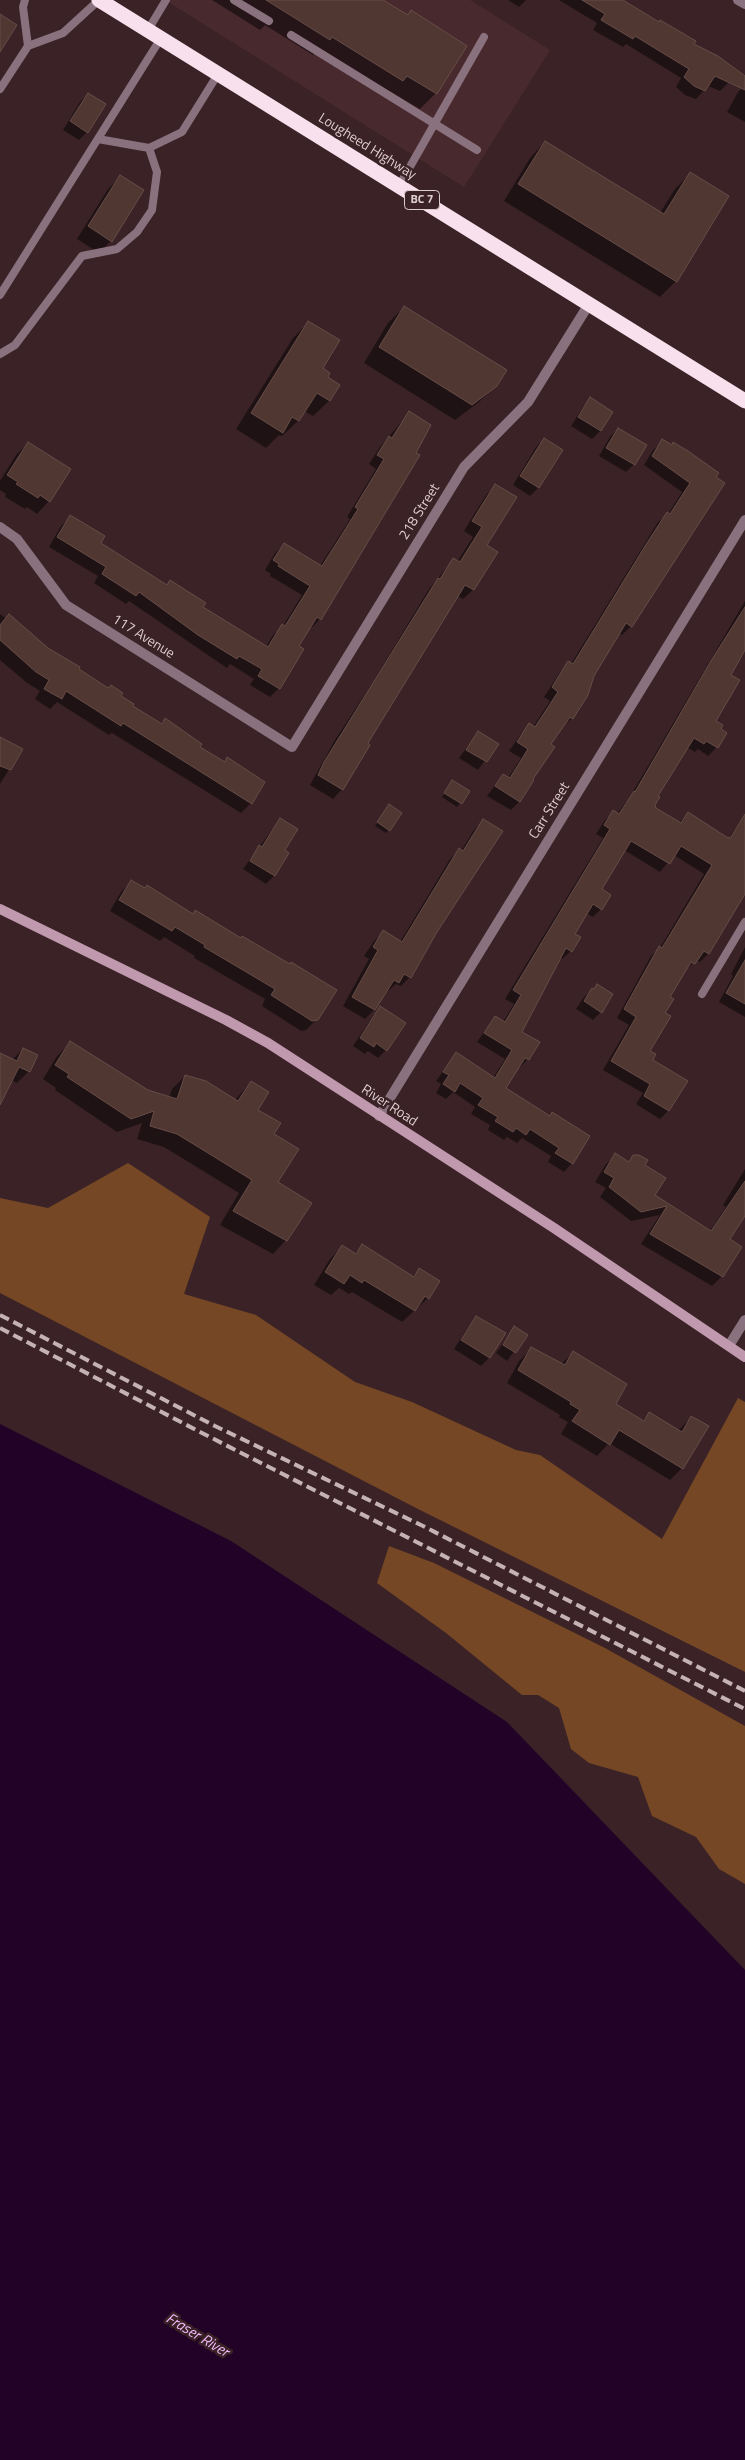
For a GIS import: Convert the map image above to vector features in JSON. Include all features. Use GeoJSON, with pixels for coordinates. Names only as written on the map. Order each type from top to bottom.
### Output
{"type":"FeatureCollection","features":[{"type":"Feature","properties":{"kind":"highway","name":"Lougheed Highway"},"geometry":{"type":"LineString","coordinates":[[99,0],[745,400]]}},
{"type":"Feature","properties":{"kind":"street"},"geometry":{"type":"LineString","coordinates":[[738,0],[745,4]]}},
{"type":"Feature","properties":{"kind":"street","name":"218 Street"},"geometry":{"type":"LineString","coordinates":[[292,747],[464,467],[528,402],[589,304]]}},
{"type":"Feature","properties":{"kind":"street","name":"Carr Street"},"geometry":{"type":"LineString","coordinates":[[379,1116],[745,520]]}},
{"type":"Feature","properties":{"kind":"street","name":"117 Avenue"},"geometry":{"type":"LineString","coordinates":[[0,527],[17,539],[66,604],[292,747]]}},
{"type":"Feature","properties":{"kind":"street","name":"River Road"},"geometry":{"type":"LineString","coordinates":[[0,909],[226,1020],[268,1043],[730,1344],[745,1356]]}},
{"type":"Feature","properties":{"kind":"street"},"geometry":{"type":"LineString","coordinates":[[730,1344],[745,1320]]}},
{"type":"Feature","properties":{"kind":"lane"},"geometry":{"type":"LineString","coordinates":[[25,0],[23,7],[28,46]]}},
{"type":"Feature","properties":{"kind":"lane"},"geometry":{"type":"LineString","coordinates":[[0,89],[28,46],[63,33],[99,0]]}},
{"type":"Feature","properties":{"kind":"lane"},"geometry":{"type":"LineString","coordinates":[[0,295],[98,139],[154,34],[166,0]]}},
{"type":"Feature","properties":{"kind":"lane"},"geometry":{"type":"LineString","coordinates":[[234,0],[269,22]]}},
{"type":"Feature","properties":{"kind":"lane"},"geometry":{"type":"LineString","coordinates":[[291,35],[477,150]]}},
{"type":"Feature","properties":{"kind":"lane"},"geometry":{"type":"LineString","coordinates":[[399,186],[484,37]]}},
{"type":"Feature","properties":{"kind":"lane"},"geometry":{"type":"LineString","coordinates":[[98,139],[148,148],[182,132],[218,74]]}},
{"type":"Feature","properties":{"kind":"lane"},"geometry":{"type":"LineString","coordinates":[[0,354],[16,345],[82,256],[117,249],[138,232],[152,210],[157,172],[148,148]]}},
{"type":"Feature","properties":{"kind":"lane"},"geometry":{"type":"LineString","coordinates":[[702,994],[745,922]]}},
{"type":"Feature","properties":{"kind":"shaded area"},"geometry":{"type":"Polygon","coordinates":[[[165,0],[470,0],[550,50],[464,187],[165,0]]]}},
{"type":"Feature","properties":{"kind":"shaded area"},"geometry":{"type":"Polygon","coordinates":[[[128,1163],[210,1217],[184,1294],[256,1315],[355,1382],[412,1402],[516,1450],[540,1455],[662,1539],[738,1398],[745,1402],[745,1672],[418,1509],[0,1293],[0,1198],[48,1208],[128,1163]]]}},
{"type":"Feature","properties":{"kind":"shaded area"},"geometry":{"type":"Polygon","coordinates":[[[389,1546],[434,1563],[605,1648],[745,1726],[745,1884],[719,1869],[696,1837],[652,1816],[638,1777],[589,1763],[571,1749],[559,1708],[538,1695],[522,1695],[446,1633],[377,1583],[389,1546]]]}},
{"type":"Feature","properties":{"kind":"water","name":"Fraser River"},"geometry":{"type":"Polygon","coordinates":[[[0,1424],[231,1541],[507,1722],[745,1970],[745,2460],[0,2460],[0,1424]]]}},
{"type":"Feature","properties":{"kind":"building"},"geometry":{"type":"Polygon","coordinates":[[[266,0],[383,0],[408,15],[411,10],[467,46],[437,94],[407,76],[403,81],[332,37],[330,40],[266,0]]]}},
{"type":"Feature","properties":{"kind":"building"},"geometry":{"type":"Polygon","coordinates":[[[582,0],[623,0],[659,22],[660,20],[696,41],[694,44],[718,56],[745,76],[745,90],[715,76],[705,91],[694,86],[684,77],[689,69],[635,36],[633,39],[601,20],[605,14],[582,0]]]}},
{"type":"Feature","properties":{"kind":"building"},"geometry":{"type":"Polygon","coordinates":[[[0,14],[17,25],[0,52],[0,14]]]}},
{"type":"Feature","properties":{"kind":"building"},"geometry":{"type":"Polygon","coordinates":[[[88,93],[106,104],[88,133],[70,121],[88,93]]]}},
{"type":"Feature","properties":{"kind":"building"},"geometry":{"type":"Polygon","coordinates":[[[545,141],[664,214],[690,172],[729,196],[677,282],[518,184],[545,141]]]}},
{"type":"Feature","properties":{"kind":"building"},"geometry":{"type":"Polygon","coordinates":[[[120,175],[144,190],[112,242],[88,226],[120,175]]]}},
{"type":"Feature","properties":{"kind":"building"},"geometry":{"type":"Polygon","coordinates":[[[404,306],[507,370],[497,386],[472,405],[379,347],[404,306]]]}},
{"type":"Feature","properties":{"kind":"building"},"geometry":{"type":"Polygon","coordinates":[[[308,321],[340,340],[323,368],[330,373],[328,377],[340,385],[330,401],[317,393],[299,421],[292,417],[283,433],[251,413],[308,321]]]}},
{"type":"Feature","properties":{"kind":"building"},"geometry":{"type":"Polygon","coordinates":[[[590,397],[613,412],[601,431],[578,417],[590,397]]]}},
{"type":"Feature","properties":{"kind":"building"},"geometry":{"type":"Polygon","coordinates":[[[409,411],[431,425],[416,453],[420,455],[321,620],[317,617],[299,646],[304,649],[280,689],[258,676],[262,669],[239,656],[237,659],[198,635],[139,592],[136,596],[102,574],[106,567],[57,537],[70,515],[105,536],[101,543],[167,585],[170,580],[206,603],[203,607],[268,647],[282,624],[285,626],[310,586],[278,566],[279,564],[273,560],[284,543],[322,566],[358,509],[355,507],[384,459],[377,455],[389,436],[392,438],[409,411]]]}},
{"type":"Feature","properties":{"kind":"building"},"geometry":{"type":"Polygon","coordinates":[[[618,428],[647,445],[635,465],[606,448],[618,428]]]}},
{"type":"Feature","properties":{"kind":"building"},"geometry":{"type":"Polygon","coordinates":[[[544,438],[563,450],[539,488],[520,476],[544,438]]]}},
{"type":"Feature","properties":{"kind":"building"},"geometry":{"type":"Polygon","coordinates":[[[662,439],[672,445],[673,442],[688,451],[719,473],[716,477],[725,483],[632,627],[626,623],[594,676],[588,695],[573,719],[570,717],[551,744],[555,747],[520,802],[495,786],[503,774],[510,778],[528,749],[517,742],[529,723],[535,727],[558,692],[552,687],[568,661],[573,664],[645,546],[667,512],[670,514],[690,483],[652,456],[662,439]]]}},
{"type":"Feature","properties":{"kind":"building"},"geometry":{"type":"Polygon","coordinates":[[[28,442],[71,469],[50,502],[40,495],[38,498],[16,484],[18,482],[7,475],[28,442]]]}},
{"type":"Feature","properties":{"kind":"building"},"geometry":{"type":"Polygon","coordinates":[[[495,484],[517,497],[487,545],[498,552],[474,590],[465,585],[368,743],[370,745],[343,790],[318,775],[324,762],[438,578],[440,579],[453,558],[460,562],[482,527],[472,521],[495,484]]]}},
{"type":"Feature","properties":{"kind":"building"},"geometry":{"type":"Polygon","coordinates":[[[745,607],[745,650],[731,675],[740,680],[716,721],[723,725],[721,729],[727,733],[718,748],[706,741],[704,744],[694,738],[658,796],[660,797],[655,805],[656,808],[681,823],[688,812],[728,838],[731,837],[745,814],[745,894],[709,954],[704,951],[695,964],[691,962],[670,997],[674,999],[665,1013],[671,1016],[650,1051],[656,1054],[653,1060],[688,1081],[669,1111],[644,1096],[650,1084],[611,1061],[636,1017],[624,1009],[659,946],[662,948],[712,865],[681,846],[670,864],[631,841],[602,889],[611,895],[602,910],[593,904],[575,934],[581,937],[572,952],[566,948],[522,1032],[540,1042],[529,1060],[525,1058],[506,1088],[550,1116],[552,1112],[590,1136],[573,1164],[555,1153],[559,1148],[530,1129],[526,1135],[516,1128],[513,1132],[495,1121],[498,1117],[478,1105],[483,1098],[460,1083],[455,1092],[443,1084],[449,1075],[443,1072],[456,1052],[495,1078],[512,1050],[484,1033],[495,1016],[505,1022],[521,995],[513,990],[610,829],[604,825],[613,810],[619,814],[635,792],[712,659],[745,607]]]}},
{"type":"Feature","properties":{"kind":"building"},"geometry":{"type":"Polygon","coordinates":[[[9,614],[48,648],[80,667],[79,669],[108,688],[111,685],[123,693],[121,696],[134,704],[133,706],[162,724],[165,718],[202,744],[200,747],[225,762],[227,757],[265,782],[252,804],[123,723],[121,726],[66,691],[62,699],[44,689],[49,680],[36,672],[0,640],[0,625],[9,614]]]}},
{"type":"Feature","properties":{"kind":"building"},"geometry":{"type":"Polygon","coordinates":[[[478,731],[499,744],[487,762],[466,750],[478,731]]]}},
{"type":"Feature","properties":{"kind":"building"},"geometry":{"type":"Polygon","coordinates":[[[0,737],[23,749],[11,770],[0,766],[0,737]]]}},
{"type":"Feature","properties":{"kind":"building"},"geometry":{"type":"Polygon","coordinates":[[[452,780],[470,791],[462,804],[444,793],[452,780]]]}},
{"type":"Feature","properties":{"kind":"building"},"geometry":{"type":"Polygon","coordinates":[[[389,804],[402,813],[390,831],[377,822],[389,804]]]}},
{"type":"Feature","properties":{"kind":"building"},"geometry":{"type":"Polygon","coordinates":[[[280,818],[298,829],[285,850],[289,853],[275,876],[250,861],[259,845],[262,847],[280,818]]]}},
{"type":"Feature","properties":{"kind":"building"},"geometry":{"type":"Polygon","coordinates":[[[483,819],[503,831],[437,932],[411,978],[404,974],[399,983],[394,980],[375,1010],[352,997],[378,950],[373,947],[383,930],[402,942],[459,848],[463,851],[483,819]]]}},
{"type":"Feature","properties":{"kind":"building"},"geometry":{"type":"Polygon","coordinates":[[[131,880],[145,888],[147,885],[193,914],[195,910],[241,938],[242,936],[290,964],[291,962],[337,990],[318,1020],[312,1021],[271,995],[275,989],[204,947],[205,945],[175,927],[172,931],[119,900],[131,880]]]}},
{"type":"Feature","properties":{"kind":"building"},"geometry":{"type":"Polygon","coordinates":[[[745,960],[745,1004],[726,993],[745,960]]]}},
{"type":"Feature","properties":{"kind":"building"},"geometry":{"type":"Polygon","coordinates":[[[597,984],[613,994],[602,1013],[584,1001],[592,988],[594,989],[597,984]]]}},
{"type":"Feature","properties":{"kind":"building"},"geometry":{"type":"Polygon","coordinates":[[[380,1006],[406,1023],[387,1051],[376,1043],[374,1047],[360,1038],[380,1006]]]}},
{"type":"Feature","properties":{"kind":"building"},"geometry":{"type":"Polygon","coordinates":[[[70,1041],[148,1090],[177,1099],[185,1075],[206,1081],[238,1101],[251,1081],[269,1092],[258,1110],[281,1123],[274,1134],[299,1149],[278,1182],[312,1203],[287,1241],[233,1211],[252,1180],[177,1134],[150,1126],[154,1111],[131,1119],[67,1077],[69,1074],[55,1065],[70,1041]]]}},
{"type":"Feature","properties":{"kind":"building"},"geometry":{"type":"Polygon","coordinates":[[[23,1048],[38,1055],[30,1072],[19,1067],[0,1105],[0,1053],[17,1061],[23,1048]]]}},
{"type":"Feature","properties":{"kind":"building"},"geometry":{"type":"Polygon","coordinates":[[[615,1153],[629,1162],[633,1155],[639,1155],[648,1160],[645,1165],[666,1178],[655,1195],[711,1231],[745,1181],[745,1216],[730,1239],[742,1247],[723,1277],[650,1234],[667,1206],[641,1212],[609,1187],[614,1178],[604,1172],[615,1153]]]}},
{"type":"Feature","properties":{"kind":"building"},"geometry":{"type":"Polygon","coordinates":[[[362,1244],[414,1277],[419,1268],[440,1281],[429,1299],[425,1296],[415,1311],[364,1280],[362,1283],[350,1275],[344,1284],[325,1272],[342,1245],[356,1254],[362,1244]]]}},
{"type":"Feature","properties":{"kind":"building"},"geometry":{"type":"Polygon","coordinates":[[[476,1316],[506,1333],[490,1358],[461,1340],[476,1316]]]}},
{"type":"Feature","properties":{"kind":"building"},"geometry":{"type":"Polygon","coordinates":[[[514,1326],[528,1335],[516,1353],[503,1345],[514,1326]]]}},
{"type":"Feature","properties":{"kind":"building"},"geometry":{"type":"Polygon","coordinates":[[[531,1347],[565,1365],[573,1351],[627,1384],[616,1404],[644,1421],[649,1412],[682,1432],[691,1416],[709,1426],[683,1469],[619,1430],[610,1445],[572,1421],[580,1410],[570,1404],[571,1402],[518,1370],[531,1347]]]}},
{"type":"Feature","properties":{"kind":"railway"},"geometry":{"type":"LineString","coordinates":[[0,1315],[215,1426],[423,1526],[745,1691]]}},
{"type":"Feature","properties":{"kind":"railway"},"geometry":{"type":"LineString","coordinates":[[0,1328],[202,1433],[745,1709]]}}]}
